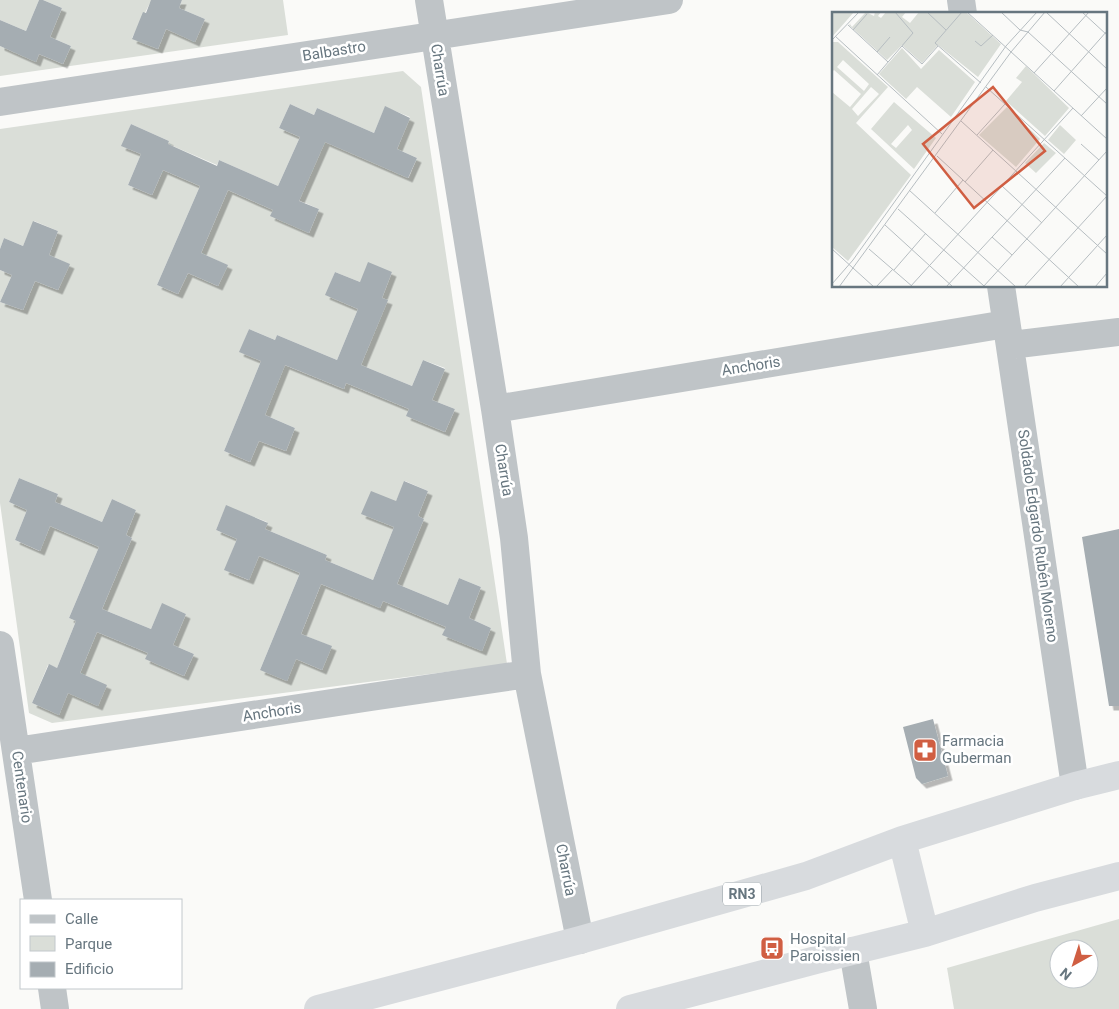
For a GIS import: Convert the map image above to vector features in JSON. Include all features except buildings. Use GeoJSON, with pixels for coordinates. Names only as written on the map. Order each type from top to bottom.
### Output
{"type":"FeatureCollection","features":[{"type":"Feature","properties":{"kind":"highway","name":"RN3"},"geometry":{"type":"LineString","coordinates":[[318,1009],[580,940],[806,876],[902,840],[1075,786],[1119,775]]}},
{"type":"Feature","properties":{"kind":"highway"},"geometry":{"type":"LineString","coordinates":[[902,840],[925,933]]}},
{"type":"Feature","properties":{"kind":"highway"},"geometry":{"type":"LineString","coordinates":[[630,1009],[925,933],[1036,898],[1119,876]]}},
{"type":"Feature","properties":{"kind":"street","name":"Charrúa"},"geometry":{"type":"LineString","coordinates":[[429,0],[514,538],[527,674],[580,940]]}},
{"type":"Feature","properties":{"kind":"street","name":"Balbastro"},"geometry":{"type":"LineString","coordinates":[[0,102],[669,0]]}},
{"type":"Feature","properties":{"kind":"street","name":"Soldado Edgardo Rubén Moreno"},"geometry":{"type":"LineString","coordinates":[[1001,288],[1075,786]]}},
{"type":"Feature","properties":{"kind":"street","name":"Anchoris"},"geometry":{"type":"LineString","coordinates":[[495,409],[1008,335],[1119,332]]}},
{"type":"Feature","properties":{"kind":"street","name":"Centenario"},"geometry":{"type":"LineString","coordinates":[[0,645],[38,899]]}},
{"type":"Feature","properties":{"kind":"street","name":"Anchoris"},"geometry":{"type":"LineString","coordinates":[[16,751],[527,674]]}},
{"type":"Feature","properties":{"kind":"street"},"geometry":{"type":"LineString","coordinates":[[853,951],[863,1009]]}},
{"type":"Feature","properties":{"kind":"street"},"geometry":{"type":"LineString","coordinates":[[52,989],[55,1009]]}},
{"type":"Feature","properties":{"kind":"green space"},"geometry":{"type":"Polygon","coordinates":[[[0,0],[39,0],[26,31],[0,20],[0,0]]]}},
{"type":"Feature","properties":{"kind":"green space"},"geometry":{"type":"Polygon","coordinates":[[[43,0],[156,0],[150,3],[132,38],[158,49],[166,29],[195,41],[205,19],[179,8],[182,0],[283,0],[288,35],[0,76],[0,46],[36,61],[39,54],[63,64],[71,46],[50,37],[62,8],[43,0]]]}},
{"type":"Feature","properties":{"kind":"green space"},"geometry":{"type":"Polygon","coordinates":[[[403,71],[421,87],[507,664],[52,723],[29,713],[0,503],[0,302],[23,310],[35,281],[58,290],[69,264],[49,255],[58,231],[34,221],[23,246],[4,238],[0,249],[0,129],[403,71]],[[290,104],[279,128],[300,137],[278,186],[219,160],[217,165],[168,144],[169,141],[131,124],[122,146],[141,154],[128,185],[152,195],[163,170],[200,186],[157,285],[178,294],[188,273],[218,286],[227,265],[201,253],[228,190],[273,210],[309,233],[319,209],[296,199],[321,140],[409,178],[417,158],[397,149],[410,117],[385,107],[374,133],[317,108],[314,115],[290,104]],[[335,272],[326,295],[358,309],[337,360],[277,335],[275,340],[249,329],[240,352],[261,361],[224,451],[250,462],[259,441],[286,451],[295,428],[265,415],[282,364],[344,389],[346,383],[409,409],[407,416],[445,432],[455,409],[432,400],[445,368],[423,360],[412,386],[361,365],[387,300],[382,298],[392,272],[360,282],[335,272]],[[19,478],[9,502],[27,510],[15,540],[39,551],[50,526],[99,547],[69,618],[76,621],[57,668],[48,665],[32,703],[58,714],[80,673],[97,632],[148,653],[146,659],[184,676],[194,654],[173,645],[186,614],[162,604],[151,629],[102,609],[132,538],[126,535],[136,510],[112,499],[102,522],[55,502],[58,494],[19,478]],[[405,481],[396,501],[362,514],[394,527],[373,580],[325,560],[327,555],[265,529],[267,522],[226,506],[216,530],[237,539],[225,570],[248,580],[259,556],[300,573],[260,670],[296,659],[322,670],[331,646],[301,634],[320,587],[318,583],[380,607],[383,601],[446,627],[443,634],[482,650],[491,628],[469,618],[481,587],[459,578],[448,605],[397,584],[424,519],[418,516],[428,491],[405,481]]]}},
{"type":"Feature","properties":{"kind":"green space"},"geometry":{"type":"Polygon","coordinates":[[[0,270],[12,275],[0,302],[0,270]]]}},
{"type":"Feature","properties":{"kind":"green space"},"geometry":{"type":"Polygon","coordinates":[[[1119,919],[1119,1009],[954,1009],[947,968],[1119,919]]]}},
{"type":"Feature","properties":{"kind":"place","name":"Farmacia Guberman"},"geometry":{"type":"Point","coordinates":[925,750]}},
{"type":"Feature","properties":{"kind":"place","name":"Hospital Paroissien"},"geometry":{"type":"Point","coordinates":[772,948]}}]}
